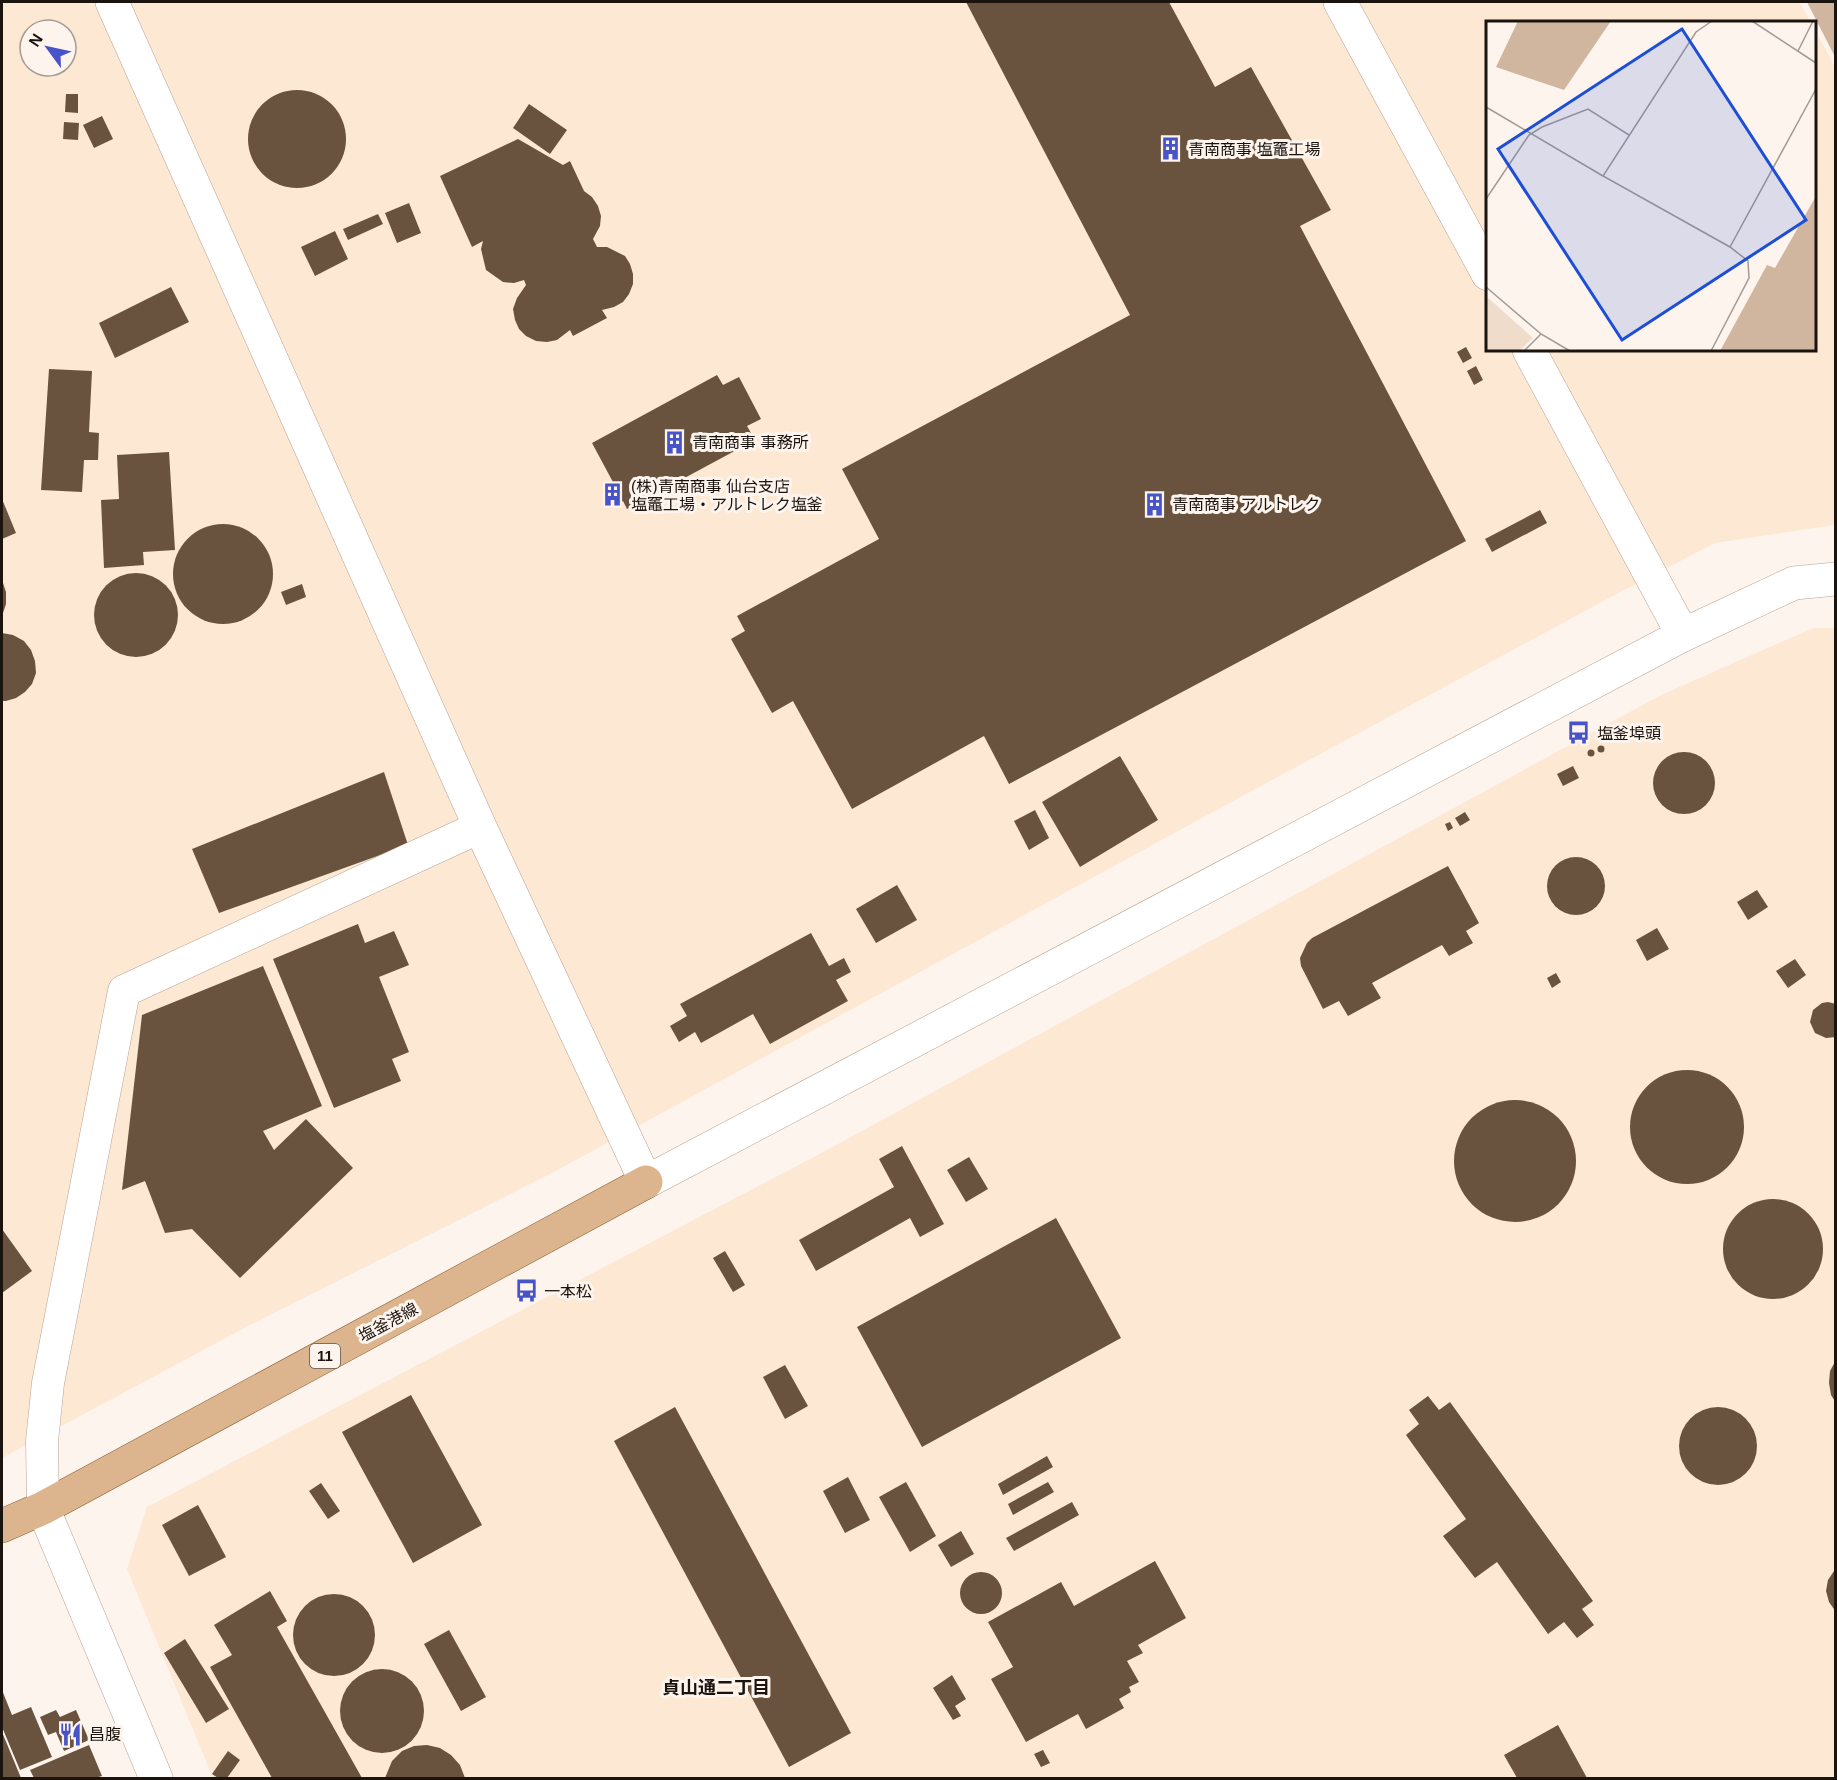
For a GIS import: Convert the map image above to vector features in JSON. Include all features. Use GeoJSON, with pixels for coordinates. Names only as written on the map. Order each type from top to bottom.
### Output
{"type":"FeatureCollection","features":[{"type":"Feature","properties":{"kind":"main road","name":"塩釜港線"},"geometry":{"type":"LineString","coordinates":[[2,1526],[43,1508],[646,1182]]}},
{"type":"Feature","properties":{"kind":"street"},"geometry":{"type":"LineString","coordinates":[[112,2],[480,827],[646,1182],[1683,635],[1794,583],[1836,579]]}},
{"type":"Feature","properties":{"kind":"street"},"geometry":{"type":"LineString","coordinates":[[1340,2],[1486,269]]}},
{"type":"Feature","properties":{"kind":"street"},"geometry":{"type":"LineString","coordinates":[[1530,351],[1683,635]]}},
{"type":"Feature","properties":{"kind":"street"},"geometry":{"type":"LineString","coordinates":[[156,1779],[43,1508],[42,1441],[48,1383],[124,991],[480,827]]}},
{"type":"Feature","properties":{"kind":"shaded area"},"geometry":{"type":"Polygon","coordinates":[[[2,2],[1799,2],[1810,21],[1486,21],[1486,351],[1816,351],[1816,32],[1836,69],[1835,525],[1715,543],[1211,813],[554,1172],[250,1325],[2,1458],[2,2]]]}},
{"type":"Feature","properties":{"kind":"shaded area"},"geometry":{"type":"Polygon","coordinates":[[[1807,2],[1835,2],[1835,57],[1807,2]]]}},
{"type":"Feature","properties":{"kind":"shaded area"},"geometry":{"type":"Polygon","coordinates":[[[1813,628],[1835,628],[1835,1778],[213,1778],[127,1569],[147,1507],[827,1150],[1661,695],[1813,628]]]}},
{"type":"Feature","properties":{"kind":"building","name":"青南商事 アルトレク"},"geometry":{"type":"Polygon","coordinates":[[[966,2],[1169,2],[1215,87],[1251,67],[1331,210],[1300,226],[1466,541],[1009,784],[984,736],[852,809],[793,701],[772,713],[731,639],[745,631],[737,616],[879,539],[842,469],[1130,315],[966,2]]]}},
{"type":"Feature","properties":{"kind":"building"},"geometry":{"type":"Polygon","coordinates":[[[297,90],[316,93],[332,104],[343,120],[346,139],[343,158],[332,174],[316,185],[297,188],[278,185],[262,174],[251,158],[248,139],[251,120],[262,104],[278,93],[297,90]]]}},
{"type":"Feature","properties":{"kind":"building"},"geometry":{"type":"Polygon","coordinates":[[[66,94],[78,94],[78,113],[65,112],[66,94]]]}},
{"type":"Feature","properties":{"kind":"building"},"geometry":{"type":"Polygon","coordinates":[[[529,104],[567,130],[550,154],[513,128],[529,104]]]}},
{"type":"Feature","properties":{"kind":"building"},"geometry":{"type":"Polygon","coordinates":[[[102,116],[113,139],[94,148],[83,125],[102,116]]]}},
{"type":"Feature","properties":{"kind":"building"},"geometry":{"type":"Polygon","coordinates":[[[64,122],[79,123],[78,140],[63,139],[64,122]]]}},
{"type":"Feature","properties":{"kind":"building"},"geometry":{"type":"Polygon","coordinates":[[[518,139],[563,165],[570,161],[584,191],[598,206],[601,216],[600,226],[593,239],[597,247],[607,247],[625,256],[633,274],[633,284],[623,302],[602,310],[607,318],[573,336],[570,330],[557,340],[547,342],[536,341],[519,329],[513,309],[526,285],[524,280],[514,283],[503,282],[486,270],[481,249],[483,241],[472,247],[440,176],[518,139]]]}},
{"type":"Feature","properties":{"kind":"building"},"geometry":{"type":"Polygon","coordinates":[[[409,203],[421,233],[397,243],[385,213],[409,203]]]}},
{"type":"Feature","properties":{"kind":"building"},"geometry":{"type":"Polygon","coordinates":[[[378,214],[383,224],[348,240],[343,229],[378,214]]]}},
{"type":"Feature","properties":{"kind":"building"},"geometry":{"type":"Polygon","coordinates":[[[335,231],[348,259],[315,276],[301,247],[335,231]]]}},
{"type":"Feature","properties":{"kind":"building"},"geometry":{"type":"Polygon","coordinates":[[[171,287],[189,322],[115,358],[99,323],[171,287]]]}},
{"type":"Feature","properties":{"kind":"building"},"geometry":{"type":"Polygon","coordinates":[[[1466,347],[1472,358],[1463,363],[1457,352],[1466,347]]]}},
{"type":"Feature","properties":{"kind":"building"},"geometry":{"type":"Polygon","coordinates":[[[1476,366],[1483,380],[1474,385],[1467,371],[1476,366]]]}},
{"type":"Feature","properties":{"kind":"building"},"geometry":{"type":"Polygon","coordinates":[[[49,369],[92,371],[89,432],[99,433],[98,460],[84,460],[82,492],[41,490],[49,369]]]}},
{"type":"Feature","properties":{"kind":"building","name":"青南商事 事務所"},"geometry":{"type":"Polygon","coordinates":[[[717,375],[723,385],[739,377],[761,419],[747,426],[755,440],[627,509],[623,501],[612,506],[603,489],[614,484],[592,443],[717,375]]]}},
{"type":"Feature","properties":{"kind":"building"},"geometry":{"type":"Polygon","coordinates":[[[169,452],[175,550],[143,552],[144,565],[104,568],[101,500],[119,499],[117,455],[169,452]]]}},
{"type":"Feature","properties":{"kind":"building"},"geometry":{"type":"Polygon","coordinates":[[[2,499],[16,533],[2,539],[2,499]]]}},
{"type":"Feature","properties":{"kind":"building"},"geometry":{"type":"Polygon","coordinates":[[[1540,510],[1547,523],[1492,552],[1485,539],[1540,510]]]}},
{"type":"Feature","properties":{"kind":"building"},"geometry":{"type":"Polygon","coordinates":[[[223,524],[251,532],[265,546],[273,574],[265,602],[251,616],[223,624],[195,616],[181,602],[173,574],[181,546],[195,532],[223,524]]]}},
{"type":"Feature","properties":{"kind":"building"},"geometry":{"type":"Polygon","coordinates":[[[136,573],[152,576],[171,592],[178,615],[175,631],[159,650],[136,657],[120,654],[101,638],[94,615],[97,599],[113,580],[136,573]]]}},
{"type":"Feature","properties":{"kind":"building"},"geometry":{"type":"Polygon","coordinates":[[[2,580],[6,592],[6,604],[2,616],[2,580]]]}},
{"type":"Feature","properties":{"kind":"building"},"geometry":{"type":"Polygon","coordinates":[[[302,584],[306,597],[286,605],[281,592],[302,584]]]}},
{"type":"Feature","properties":{"kind":"building"},"geometry":{"type":"Polygon","coordinates":[[[2,633],[13,635],[24,641],[31,650],[36,673],[32,684],[25,692],[6,701],[2,701],[2,633]]]}},
{"type":"Feature","properties":{"kind":"building"},"geometry":{"type":"Polygon","coordinates":[[[1645,724],[1649,730],[1645,736],[1641,736],[1637,728],[1645,724]]]}},
{"type":"Feature","properties":{"kind":"building"},"geometry":{"type":"Polygon","coordinates":[[[1601,745],[1605,749],[1601,753],[1597,749],[1601,745]]]}},
{"type":"Feature","properties":{"kind":"building"},"geometry":{"type":"Polygon","coordinates":[[[1591,749],[1595,753],[1591,757],[1587,753],[1591,749]]]}},
{"type":"Feature","properties":{"kind":"building"},"geometry":{"type":"Polygon","coordinates":[[[1678,752],[1690,752],[1706,761],[1713,771],[1715,783],[1713,795],[1706,805],[1690,814],[1678,814],[1667,809],[1658,800],[1653,789],[1653,777],[1658,766],[1667,757],[1678,752]]]}},
{"type":"Feature","properties":{"kind":"building"},"geometry":{"type":"Polygon","coordinates":[[[1120,756],[1158,820],[1080,867],[1042,802],[1120,756]]]}},
{"type":"Feature","properties":{"kind":"building"},"geometry":{"type":"Polygon","coordinates":[[[1573,766],[1579,778],[1563,786],[1557,774],[1573,766]]]}},
{"type":"Feature","properties":{"kind":"building"},"geometry":{"type":"Polygon","coordinates":[[[384,772],[408,845],[219,913],[192,849],[384,772]]]}},
{"type":"Feature","properties":{"kind":"building"},"geometry":{"type":"Polygon","coordinates":[[[1035,810],[1049,838],[1029,850],[1014,821],[1035,810]]]}},
{"type":"Feature","properties":{"kind":"building"},"geometry":{"type":"Polygon","coordinates":[[[1465,812],[1470,820],[1460,826],[1455,818],[1465,812]]]}},
{"type":"Feature","properties":{"kind":"building"},"geometry":{"type":"Polygon","coordinates":[[[1450,822],[1453,828],[1448,831],[1445,824],[1450,822]]]}},
{"type":"Feature","properties":{"kind":"building"},"geometry":{"type":"Polygon","coordinates":[[[1576,857],[1587,859],[1600,870],[1605,886],[1603,897],[1592,910],[1576,915],[1565,913],[1552,902],[1547,886],[1549,875],[1560,862],[1576,857]]]}},
{"type":"Feature","properties":{"kind":"building"},"geometry":{"type":"Polygon","coordinates":[[[1448,866],[1479,923],[1466,931],[1473,943],[1449,956],[1442,945],[1372,983],[1381,998],[1348,1016],[1339,1001],[1323,1009],[1301,966],[1300,958],[1307,943],[1312,938],[1448,866]]]}},
{"type":"Feature","properties":{"kind":"building"},"geometry":{"type":"Polygon","coordinates":[[[897,885],[917,920],[876,943],[856,909],[897,885]]]}},
{"type":"Feature","properties":{"kind":"building"},"geometry":{"type":"Polygon","coordinates":[[[1757,890],[1768,907],[1748,920],[1737,902],[1757,890]]]}},
{"type":"Feature","properties":{"kind":"building"},"geometry":{"type":"Polygon","coordinates":[[[358,924],[365,943],[394,931],[409,965],[379,977],[409,1052],[392,1059],[401,1081],[334,1108],[273,959],[358,924]]]}},
{"type":"Feature","properties":{"kind":"building"},"geometry":{"type":"Polygon","coordinates":[[[1657,928],[1669,949],[1647,961],[1636,940],[1657,928]]]}},
{"type":"Feature","properties":{"kind":"building"},"geometry":{"type":"Polygon","coordinates":[[[811,933],[829,966],[844,958],[851,972],[836,980],[848,1001],[770,1044],[753,1014],[701,1043],[695,1032],[679,1042],[670,1026],[687,1016],[680,1004],[811,933]]]}},
{"type":"Feature","properties":{"kind":"building"},"geometry":{"type":"Polygon","coordinates":[[[1795,959],[1806,975],[1788,988],[1776,971],[1795,959]]]}},
{"type":"Feature","properties":{"kind":"building"},"geometry":{"type":"Polygon","coordinates":[[[263,966],[322,1106],[263,1131],[274,1150],[306,1119],[353,1168],[240,1278],[192,1229],[165,1233],[145,1181],[122,1190],[142,1015],[263,966]]]}},
{"type":"Feature","properties":{"kind":"building"},"geometry":{"type":"Polygon","coordinates":[[[1556,973],[1561,982],[1552,988],[1547,978],[1556,973]]]}},
{"type":"Feature","properties":{"kind":"building"},"geometry":{"type":"Polygon","coordinates":[[[1822,1003],[1836,1004],[1836,1037],[1826,1038],[1815,1033],[1810,1022],[1813,1010],[1822,1003]]]}},
{"type":"Feature","properties":{"kind":"building"},"geometry":{"type":"Polygon","coordinates":[[[1687,1070],[1709,1074],[1719,1079],[1735,1095],[1740,1105],[1744,1127],[1740,1149],[1735,1159],[1719,1175],[1709,1180],[1687,1184],[1665,1180],[1655,1175],[1639,1159],[1634,1149],[1630,1127],[1634,1105],[1639,1095],[1655,1079],[1665,1074],[1687,1070]]]}},
{"type":"Feature","properties":{"kind":"building"},"geometry":{"type":"Polygon","coordinates":[[[1515,1100],[1538,1105],[1549,1110],[1558,1118],[1566,1127],[1571,1138],[1576,1161],[1571,1184],[1566,1195],[1558,1204],[1549,1212],[1538,1217],[1515,1222],[1492,1217],[1481,1212],[1472,1204],[1464,1195],[1459,1184],[1454,1161],[1459,1138],[1464,1127],[1472,1118],[1481,1110],[1492,1105],[1515,1100]]]}},
{"type":"Feature","properties":{"kind":"building"},"geometry":{"type":"Polygon","coordinates":[[[902,1146],[944,1224],[920,1237],[910,1218],[816,1271],[799,1240],[894,1187],[879,1159],[902,1146]]]}},
{"type":"Feature","properties":{"kind":"building"},"geometry":{"type":"Polygon","coordinates":[[[969,1157],[988,1189],[966,1202],[947,1170],[969,1157]]]}},
{"type":"Feature","properties":{"kind":"building"},"geometry":{"type":"Polygon","coordinates":[[[1773,1199],[1801,1207],[1815,1221],[1823,1249],[1815,1277],[1801,1291],[1773,1299],[1745,1291],[1731,1277],[1723,1249],[1731,1221],[1745,1207],[1773,1199]]]}},
{"type":"Feature","properties":{"kind":"building"},"geometry":{"type":"Polygon","coordinates":[[[1056,1218],[1121,1338],[922,1447],[857,1327],[1056,1218]]]}},
{"type":"Feature","properties":{"kind":"building"},"geometry":{"type":"Polygon","coordinates":[[[2,1229],[32,1271],[2,1293],[2,1229]]]}},
{"type":"Feature","properties":{"kind":"building"},"geometry":{"type":"Polygon","coordinates":[[[725,1251],[745,1285],[733,1292],[713,1258],[725,1251]]]}},
{"type":"Feature","properties":{"kind":"building"},"geometry":{"type":"Polygon","coordinates":[[[1836,1360],[1836,1403],[1831,1395],[1829,1383],[1830,1371],[1836,1360]]]}},
{"type":"Feature","properties":{"kind":"building"},"geometry":{"type":"Polygon","coordinates":[[[785,1365],[808,1406],[785,1419],[763,1377],[785,1365]]]}},
{"type":"Feature","properties":{"kind":"building"},"geometry":{"type":"Polygon","coordinates":[[[411,1395],[482,1525],[413,1563],[342,1432],[411,1395]]]}},
{"type":"Feature","properties":{"kind":"building"},"geometry":{"type":"Polygon","coordinates":[[[1428,1396],[1439,1410],[1450,1402],[1593,1601],[1582,1609],[1594,1625],[1577,1638],[1564,1622],[1548,1634],[1497,1562],[1475,1578],[1443,1536],[1466,1519],[1406,1435],[1419,1424],[1409,1410],[1428,1396]]]}},
{"type":"Feature","properties":{"kind":"building"},"geometry":{"type":"Polygon","coordinates":[[[675,1407],[851,1733],[789,1767],[614,1441],[675,1407]]]}},
{"type":"Feature","properties":{"kind":"building"},"geometry":{"type":"Polygon","coordinates":[[[1718,1407],[1733,1410],[1745,1419],[1754,1431],[1757,1446],[1754,1461],[1745,1473],[1733,1482],[1718,1485],[1703,1482],[1691,1473],[1682,1461],[1679,1446],[1682,1431],[1691,1419],[1703,1410],[1718,1407]]]}},
{"type":"Feature","properties":{"kind":"building"},"geometry":{"type":"Polygon","coordinates":[[[1047,1456],[1053,1467],[1003,1495],[998,1484],[1047,1456]]]}},
{"type":"Feature","properties":{"kind":"building"},"geometry":{"type":"Polygon","coordinates":[[[848,1477],[870,1520],[845,1533],[823,1491],[848,1477]]]}},
{"type":"Feature","properties":{"kind":"building"},"geometry":{"type":"Polygon","coordinates":[[[906,1482],[936,1536],[910,1552],[879,1497],[906,1482]]]}},
{"type":"Feature","properties":{"kind":"building"},"geometry":{"type":"Polygon","coordinates":[[[1048,1482],[1054,1492],[1013,1515],[1008,1504],[1048,1482]]]}},
{"type":"Feature","properties":{"kind":"building"},"geometry":{"type":"Polygon","coordinates":[[[321,1483],[340,1511],[328,1519],[309,1491],[321,1483]]]}},
{"type":"Feature","properties":{"kind":"building"},"geometry":{"type":"Polygon","coordinates":[[[1072,1502],[1079,1515],[1014,1551],[1006,1538],[1072,1502]]]}},
{"type":"Feature","properties":{"kind":"building"},"geometry":{"type":"Polygon","coordinates":[[[198,1505],[226,1557],[189,1576],[162,1525],[198,1505]]]}},
{"type":"Feature","properties":{"kind":"building"},"geometry":{"type":"Polygon","coordinates":[[[961,1531],[974,1554],[951,1567],[938,1545],[961,1531]]]}},
{"type":"Feature","properties":{"kind":"building"},"geometry":{"type":"Polygon","coordinates":[[[1155,1561],[1186,1618],[1138,1645],[1143,1653],[1127,1661],[1139,1682],[1129,1687],[1131,1692],[1119,1699],[1124,1708],[1086,1729],[1078,1714],[1026,1742],[991,1679],[1013,1667],[988,1622],[1061,1582],[1074,1606],[1155,1561]]]}},
{"type":"Feature","properties":{"kind":"building"},"geometry":{"type":"Polygon","coordinates":[[[1836,1568],[1836,1612],[1829,1602],[1826,1591],[1828,1580],[1836,1568]]]}},
{"type":"Feature","properties":{"kind":"building"},"geometry":{"type":"Polygon","coordinates":[[[981,1572],[996,1578],[1002,1593],[996,1608],[981,1614],[966,1608],[960,1593],[966,1578],[981,1572]]]}},
{"type":"Feature","properties":{"kind":"building"},"geometry":{"type":"Polygon","coordinates":[[[270,1591],[287,1621],[277,1627],[362,1778],[272,1778],[210,1667],[232,1655],[214,1625],[270,1591]]]}},
{"type":"Feature","properties":{"kind":"building"},"geometry":{"type":"Polygon","coordinates":[[[334,1594],[350,1597],[363,1606],[372,1619],[375,1635],[372,1651],[363,1664],[350,1673],[334,1676],[318,1673],[305,1664],[296,1651],[293,1635],[296,1619],[305,1606],[318,1597],[334,1594]]]}},
{"type":"Feature","properties":{"kind":"building"},"geometry":{"type":"Polygon","coordinates":[[[449,1630],[486,1697],[461,1711],[424,1644],[449,1630]]]}},
{"type":"Feature","properties":{"kind":"building"},"geometry":{"type":"Polygon","coordinates":[[[185,1639],[229,1709],[206,1723],[164,1653],[185,1639]]]}},
{"type":"Feature","properties":{"kind":"building"},"geometry":{"type":"Polygon","coordinates":[[[382,1669],[405,1676],[417,1688],[424,1711],[417,1734],[405,1746],[382,1753],[359,1746],[347,1734],[340,1711],[347,1688],[359,1676],[382,1669]]]}},
{"type":"Feature","properties":{"kind":"building"},"geometry":{"type":"Polygon","coordinates":[[[952,1675],[966,1699],[955,1706],[961,1716],[953,1720],[933,1688],[952,1675]]]}},
{"type":"Feature","properties":{"kind":"building"},"geometry":{"type":"Polygon","coordinates":[[[2,1690],[12,1715],[31,1707],[52,1757],[20,1770],[2,1727],[2,1690]]]}},
{"type":"Feature","properties":{"kind":"building"},"geometry":{"type":"Polygon","coordinates":[[[56,1710],[60,1717],[76,1710],[89,1740],[64,1751],[56,1732],[48,1735],[40,1717],[56,1710]]]}},
{"type":"Feature","properties":{"kind":"building"},"geometry":{"type":"Polygon","coordinates":[[[1558,1725],[1587,1778],[1517,1778],[1504,1755],[1558,1725]]]}},
{"type":"Feature","properties":{"kind":"building"},"geometry":{"type":"Polygon","coordinates":[[[2,1732],[21,1778],[2,1778],[2,1732]]]}},
{"type":"Feature","properties":{"kind":"building"},"geometry":{"type":"Polygon","coordinates":[[[89,1745],[102,1776],[34,1778],[30,1770],[89,1745]]]}},
{"type":"Feature","properties":{"kind":"building"},"geometry":{"type":"Polygon","coordinates":[[[427,1745],[440,1748],[451,1755],[460,1765],[465,1778],[385,1778],[392,1761],[402,1751],[414,1746],[427,1745]]]}},
{"type":"Feature","properties":{"kind":"building"},"geometry":{"type":"Polygon","coordinates":[[[1043,1750],[1050,1763],[1041,1767],[1034,1754],[1043,1750]]]}},
{"type":"Feature","properties":{"kind":"building"},"geometry":{"type":"Polygon","coordinates":[[[228,1751],[240,1760],[227,1778],[218,1778],[212,1774],[228,1751]]]}},
{"type":"Feature","properties":{"kind":"place","name":"青南商事 塩竈工場"},"geometry":{"type":"Point","coordinates":[1170,149]}},
{"type":"Feature","properties":{"kind":"place","name":"青南商事 事務所"},"geometry":{"type":"Point","coordinates":[674,442]}},
{"type":"Feature","properties":{"kind":"place","name":"(株)青南商事 仙台支店 塩竈工場・アルトレク塩釜"},"geometry":{"type":"Point","coordinates":[613,495]}},
{"type":"Feature","properties":{"kind":"place","name":"青南商事 アルトレク"},"geometry":{"type":"Point","coordinates":[1154,504]}},
{"type":"Feature","properties":{"kind":"place","name":"塩釜埠頭"},"geometry":{"type":"Point","coordinates":[1579,733]}},
{"type":"Feature","properties":{"kind":"place","name":"一本松"},"geometry":{"type":"Point","coordinates":[526,1291]}},
{"type":"Feature","properties":{"kind":"place","name":"昌腹"},"geometry":{"type":"Point","coordinates":[71,1734]}},
{"type":"Feature","properties":{"kind":"district","name":"貞山通二丁目"},"geometry":{"type":"Point","coordinates":[716,1688]}}]}
